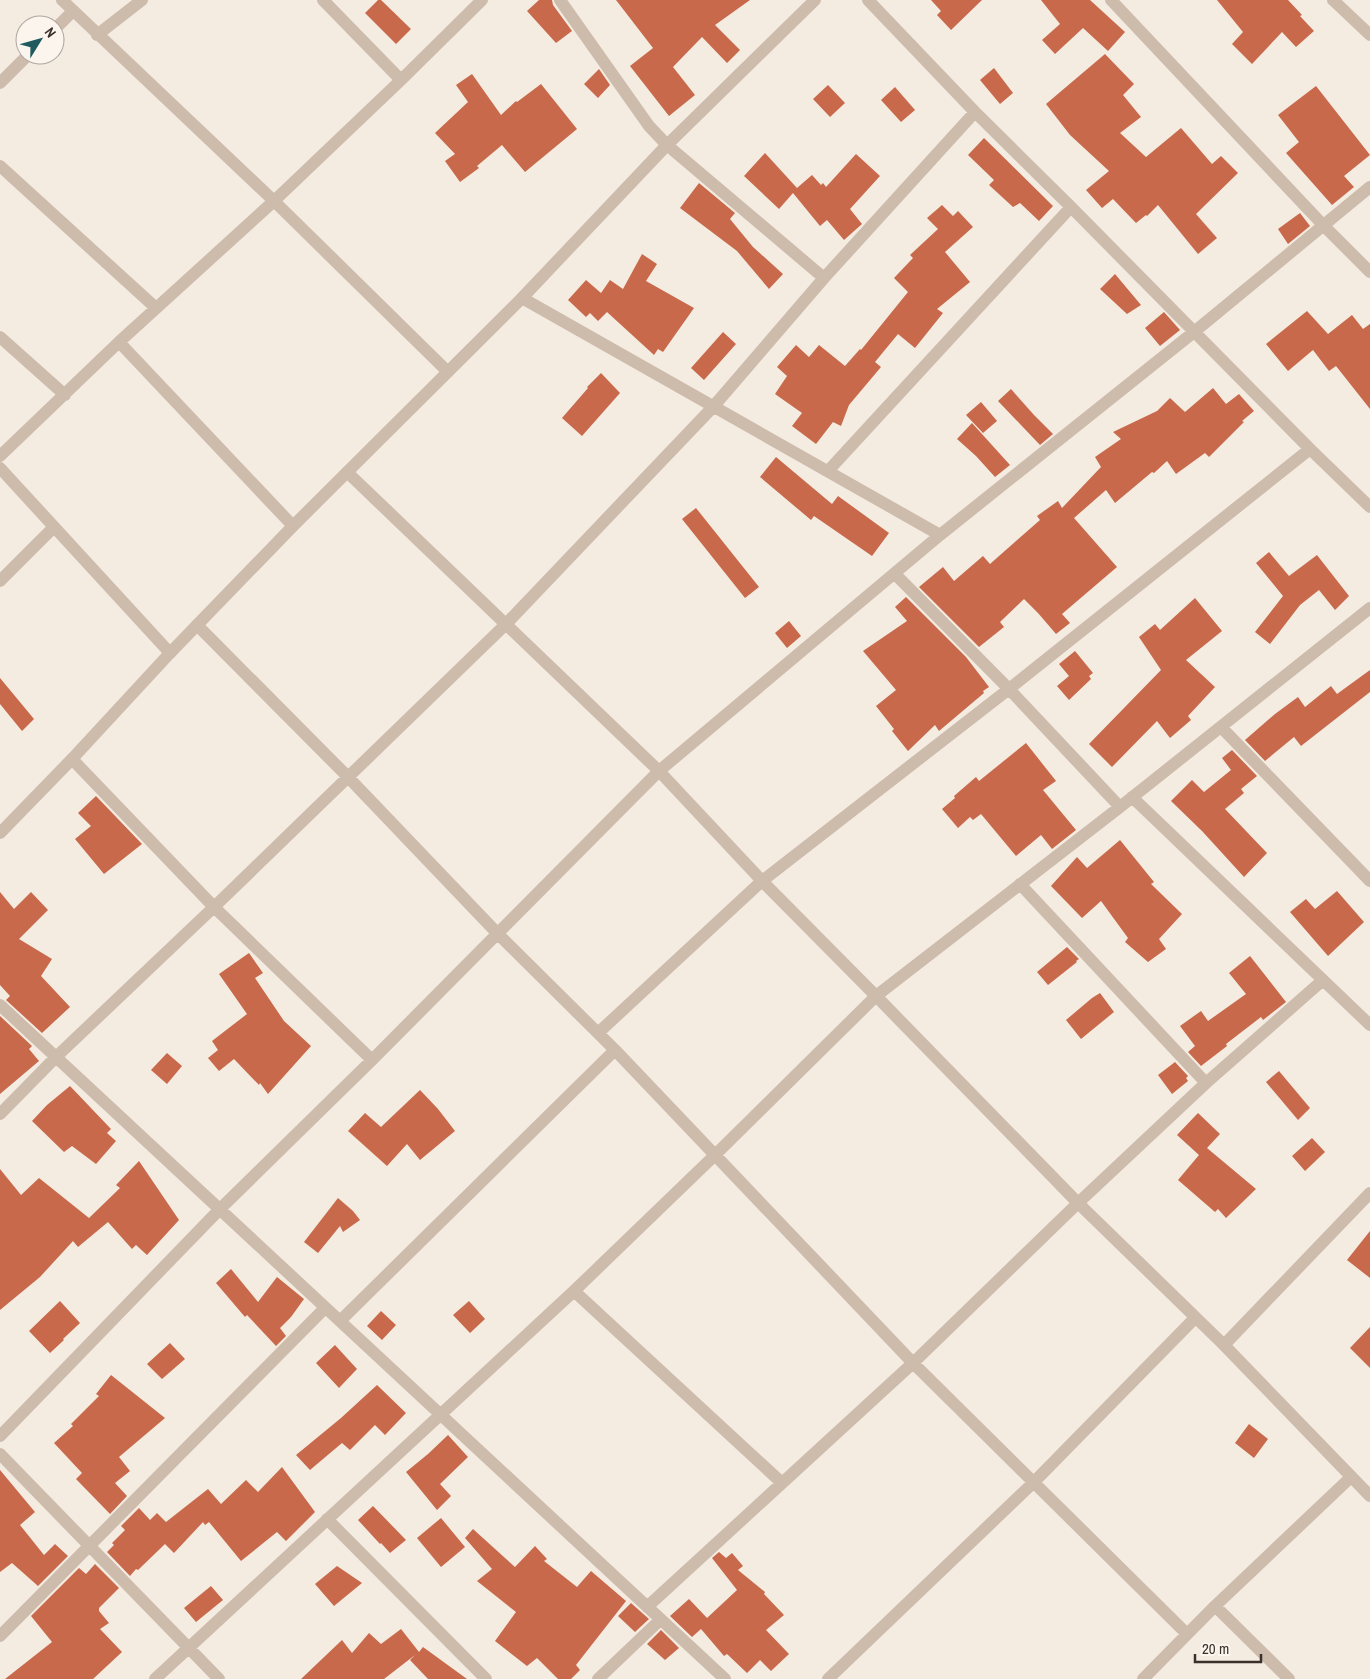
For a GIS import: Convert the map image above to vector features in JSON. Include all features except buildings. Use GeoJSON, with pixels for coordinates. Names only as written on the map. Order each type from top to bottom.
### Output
{"type":"FeatureCollection","features":[{"type":"Feature","properties":{"kind":"street"},"geometry":{"type":"LineString","coordinates":[[62,0],[274,201],[448,372]]}},
{"type":"Feature","properties":{"kind":"street"},"geometry":{"type":"LineString","coordinates":[[97,35],[142,0]]}},
{"type":"Feature","properties":{"kind":"street"},"geometry":{"type":"LineString","coordinates":[[323,0],[401,80]]}},
{"type":"Feature","properties":{"kind":"street"},"geometry":{"type":"LineString","coordinates":[[0,456],[119,342],[274,201],[482,0]]}},
{"type":"Feature","properties":{"kind":"street"},"geometry":{"type":"LineString","coordinates":[[560,0],[649,126],[667,146],[824,278]]}},
{"type":"Feature","properties":{"kind":"street"},"geometry":{"type":"LineString","coordinates":[[0,833],[72,759],[170,652],[293,526],[522,298],[667,146],[815,0]]}},
{"type":"Feature","properties":{"kind":"street"},"geometry":{"type":"LineString","coordinates":[[868,0],[975,112],[1370,507]]}},
{"type":"Feature","properties":{"kind":"street"},"geometry":{"type":"LineString","coordinates":[[1111,0],[1324,226],[1370,272]]}},
{"type":"Feature","properties":{"kind":"street"},"geometry":{"type":"LineString","coordinates":[[1333,0],[1370,35]]}},
{"type":"Feature","properties":{"kind":"street"},"geometry":{"type":"LineString","coordinates":[[65,19],[73,11]]}},
{"type":"Feature","properties":{"kind":"street"},"geometry":{"type":"LineString","coordinates":[[0,83],[18,65]]}},
{"type":"Feature","properties":{"kind":"street"},"geometry":{"type":"LineString","coordinates":[[0,1114],[56,1057],[506,624],[713,407],[824,278],[975,112]]}},
{"type":"Feature","properties":{"kind":"street"},"geometry":{"type":"LineString","coordinates":[[0,166],[156,308]]}},
{"type":"Feature","properties":{"kind":"street"},"geometry":{"type":"LineString","coordinates":[[0,1436],[219,1210],[372,1060],[659,771],[940,536],[1194,332],[1370,187]]}},
{"type":"Feature","properties":{"kind":"street"},"geometry":{"type":"LineString","coordinates":[[828,471],[1071,206]]}},
{"type":"Feature","properties":{"kind":"street"},"geometry":{"type":"LineString","coordinates":[[522,298],[940,536]]}},
{"type":"Feature","properties":{"kind":"street"},"geometry":{"type":"LineString","coordinates":[[0,337],[65,395]]}},
{"type":"Feature","properties":{"kind":"street"},"geometry":{"type":"LineString","coordinates":[[119,342],[293,526]]}},
{"type":"Feature","properties":{"kind":"street"},"geometry":{"type":"LineString","coordinates":[[598,1033],[762,881],[1009,689],[1310,449]]}},
{"type":"Feature","properties":{"kind":"street"},"geometry":{"type":"LineString","coordinates":[[0,468],[170,652]]}},
{"type":"Feature","properties":{"kind":"street"},"geometry":{"type":"LineString","coordinates":[[347,472],[659,771],[762,881],[1078,1203],[1224,1345],[1370,1496]]}},
{"type":"Feature","properties":{"kind":"street"},"geometry":{"type":"LineString","coordinates":[[0,581],[54,526]]}},
{"type":"Feature","properties":{"kind":"street"},"geometry":{"type":"LineString","coordinates":[[894,574],[1009,689],[1120,808]]}},
{"type":"Feature","properties":{"kind":"street"},"geometry":{"type":"LineString","coordinates":[[155,1679],[574,1291],[876,996],[1120,808],[1370,608]]}},
{"type":"Feature","properties":{"kind":"street"},"geometry":{"type":"LineString","coordinates":[[197,625],[348,776],[498,934],[616,1050],[714,1156],[913,1363],[1187,1634]]}},
{"type":"Feature","properties":{"kind":"street"},"geometry":{"type":"LineString","coordinates":[[1221,727],[1370,880]]}},
{"type":"Feature","properties":{"kind":"street"},"geometry":{"type":"LineString","coordinates":[[72,759],[214,907],[372,1060]]}},
{"type":"Feature","properties":{"kind":"street"},"geometry":{"type":"LineString","coordinates":[[1132,797],[1370,1025]]}},
{"type":"Feature","properties":{"kind":"street"},"geometry":{"type":"LineString","coordinates":[[1020,884],[1206,1083]]}},
{"type":"Feature","properties":{"kind":"street"},"geometry":{"type":"LineString","coordinates":[[647,1607],[913,1363],[1078,1203],[1206,1083],[1323,980]]}},
{"type":"Feature","properties":{"kind":"street"},"geometry":{"type":"LineString","coordinates":[[0,1005],[724,1679]]}},
{"type":"Feature","properties":{"kind":"street"},"geometry":{"type":"LineString","coordinates":[[340,1321],[616,1050]]}},
{"type":"Feature","properties":{"kind":"street"},"geometry":{"type":"LineString","coordinates":[[1224,1345],[1370,1193]]}},
{"type":"Feature","properties":{"kind":"street"},"geometry":{"type":"LineString","coordinates":[[574,1291],[782,1483]]}},
{"type":"Feature","properties":{"kind":"street"},"geometry":{"type":"LineString","coordinates":[[0,1636],[325,1308]]}},
{"type":"Feature","properties":{"kind":"street"},"geometry":{"type":"LineString","coordinates":[[828,1679],[1034,1482],[1195,1318]]}},
{"type":"Feature","properties":{"kind":"street"},"geometry":{"type":"LineString","coordinates":[[0,1454],[219,1679]]}},
{"type":"Feature","properties":{"kind":"street"},"geometry":{"type":"LineString","coordinates":[[1143,1679],[1215,1606],[1351,1477]]}},
{"type":"Feature","properties":{"kind":"street"},"geometry":{"type":"LineString","coordinates":[[327,1519],[486,1679]]}},
{"type":"Feature","properties":{"kind":"street"},"geometry":{"type":"LineString","coordinates":[[1215,1606],[1290,1679]]}},
{"type":"Feature","properties":{"kind":"street"},"geometry":{"type":"LineString","coordinates":[[598,1679],[660,1620]]}}]}
